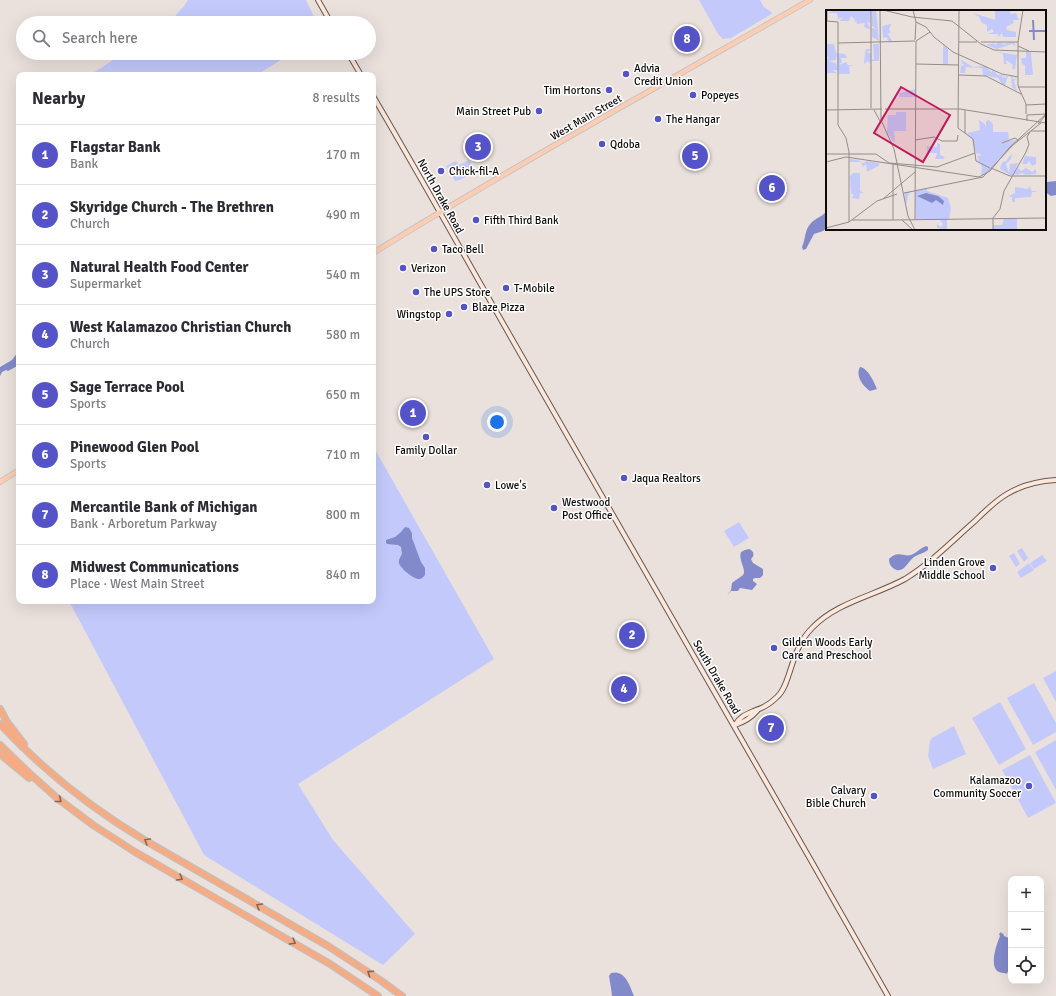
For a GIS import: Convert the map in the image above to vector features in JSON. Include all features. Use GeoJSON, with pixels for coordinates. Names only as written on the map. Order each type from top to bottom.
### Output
{"type":"FeatureCollection","features":[{"type":"Feature","properties":{"kind":"highway"},"geometry":{"type":"LineString","coordinates":[[0,709],[15,733],[40,763]]}},
{"type":"Feature","properties":{"kind":"highway"},"geometry":{"type":"LineString","coordinates":[[0,724],[40,763],[73,792],[119,824],[328,946],[402,996]]}},
{"type":"Feature","properties":{"kind":"highway"},"geometry":{"type":"LineString","coordinates":[[0,745],[49,791],[82,817],[135,852],[330,964],[378,996]]}},
{"type":"Feature","properties":{"kind":"highway"},"geometry":{"type":"LineString","coordinates":[[0,754],[30,779],[49,791]]}},
{"type":"Feature","properties":{"kind":"main road","name":"West Main Street"},"geometry":{"type":"LineString","coordinates":[[376,251],[439,212],[810,0]]}},
{"type":"Feature","properties":{"kind":"main road"},"geometry":{"type":"LineString","coordinates":[[0,482],[16,472]]}},
{"type":"Feature","properties":{"kind":"street"},"geometry":{"type":"LineString","coordinates":[[318,0],[327,16]]}},
{"type":"Feature","properties":{"kind":"street"},"geometry":{"type":"LineString","coordinates":[[352,60],[359,72]]}},
{"type":"Feature","properties":{"kind":"street","name":"North Drake Road"},"geometry":{"type":"LineString","coordinates":[[376,101],[528,368]]}},
{"type":"Feature","properties":{"kind":"street","name":"South Drake Road"},"geometry":{"type":"LineString","coordinates":[[528,368],[888,996]]}},
{"type":"Feature","properties":{"kind":"street"},"geometry":{"type":"LineString","coordinates":[[734,725],[740,718],[773,700],[780,693],[786,683],[802,640],[810,630],[827,615],[841,607],[891,586],[915,572],[943,550],[992,505],[1007,494],[1030,484],[1046,480],[1056,480]]}},
{"type":"Feature","properties":{"kind":"shaded area"},"geometry":{"type":"Polygon","coordinates":[[[188,0],[306,0],[314,16],[175,16],[188,0]]]}},
{"type":"Feature","properties":{"kind":"shaded area"},"geometry":{"type":"Polygon","coordinates":[[[699,0],[760,0],[764,7],[772,13],[731,38],[723,39],[718,34],[699,0]]]}},
{"type":"Feature","properties":{"kind":"shaded area"},"geometry":{"type":"Polygon","coordinates":[[[113,60],[281,60],[262,72],[95,72],[113,60]]]}},
{"type":"Feature","properties":{"kind":"shaded area"},"geometry":{"type":"Polygon","coordinates":[[[469,160],[475,171],[460,180],[455,181],[446,166],[456,161],[459,165],[469,160]]]}},
{"type":"Feature","properties":{"kind":"shaded area"},"geometry":{"type":"Polygon","coordinates":[[[1056,181],[1056,195],[1051,196],[1046,193],[1047,182],[1056,181]]]}},
{"type":"Feature","properties":{"kind":"shaded area"},"geometry":{"type":"Polygon","coordinates":[[[826,212],[826,229],[814,234],[806,249],[803,250],[802,247],[809,226],[813,221],[826,212]]]}},
{"type":"Feature","properties":{"kind":"shaded area"},"geometry":{"type":"Polygon","coordinates":[[[16,355],[16,367],[8,371],[6,370],[2,372],[0,376],[0,367],[12,360],[16,355]]]}},
{"type":"Feature","properties":{"kind":"shaded area"},"geometry":{"type":"Polygon","coordinates":[[[860,367],[866,370],[877,389],[870,391],[862,384],[858,374],[860,367]]]}},
{"type":"Feature","properties":{"kind":"shaded area"},"geometry":{"type":"Polygon","coordinates":[[[376,451],[494,659],[298,784],[333,840],[415,934],[383,965],[204,855],[71,604],[376,604],[376,451]]]}},
{"type":"Feature","properties":{"kind":"shaded area"},"geometry":{"type":"Polygon","coordinates":[[[739,522],[749,538],[734,547],[724,531],[739,522]]]}},
{"type":"Feature","properties":{"kind":"shaded area"},"geometry":{"type":"Polygon","coordinates":[[[405,527],[409,528],[412,533],[412,538],[421,562],[425,568],[425,575],[420,579],[411,576],[400,565],[399,561],[402,554],[401,547],[386,543],[386,540],[395,537],[405,527]]]}},
{"type":"Feature","properties":{"kind":"shaded area"},"geometry":{"type":"Polygon","coordinates":[[[926,546],[928,547],[928,550],[914,557],[905,567],[900,570],[893,568],[889,563],[889,559],[892,556],[898,554],[911,555],[926,546]]]}},
{"type":"Feature","properties":{"kind":"shaded area"},"geometry":{"type":"Polygon","coordinates":[[[1022,548],[1028,558],[1024,562],[1017,551],[1022,548]]]}},
{"type":"Feature","properties":{"kind":"shaded area"},"geometry":{"type":"Polygon","coordinates":[[[749,549],[753,553],[751,559],[753,563],[763,569],[763,575],[760,578],[753,579],[753,581],[757,584],[752,590],[740,588],[738,591],[731,591],[727,596],[731,590],[732,583],[744,573],[740,555],[741,552],[749,549]]]}},
{"type":"Feature","properties":{"kind":"shaded area"},"geometry":{"type":"Polygon","coordinates":[[[1014,553],[1020,564],[1016,567],[1009,556],[1014,553]]]}},
{"type":"Feature","properties":{"kind":"shaded area"},"geometry":{"type":"Polygon","coordinates":[[[1042,555],[1047,561],[1034,569],[1030,563],[1042,555]]]}},
{"type":"Feature","properties":{"kind":"shaded area"},"geometry":{"type":"Polygon","coordinates":[[[1029,563],[1034,570],[1021,578],[1017,572],[1029,563]]]}},
{"type":"Feature","properties":{"kind":"shaded area"},"geometry":{"type":"Polygon","coordinates":[[[1056,671],[1056,702],[1043,678],[1056,671]]]}},
{"type":"Feature","properties":{"kind":"shaded area","name":"Kalamazoo Community Soccer"},"geometry":{"type":"Polygon","coordinates":[[[1034,683],[1056,723],[1056,732],[1033,745],[1007,698],[1034,683]]]}},
{"type":"Feature","properties":{"kind":"shaded area","name":"Kalamazoo Community Soccer"},"geometry":{"type":"Polygon","coordinates":[[[1000,702],[1026,749],[999,765],[972,718],[1000,702]]]}},
{"type":"Feature","properties":{"kind":"shaded area"},"geometry":{"type":"Polygon","coordinates":[[[954,726],[966,754],[933,769],[928,756],[930,741],[932,738],[954,726]]]}},
{"type":"Feature","properties":{"kind":"shaded area","name":"Kalamazoo Community Soccer"},"geometry":{"type":"Polygon","coordinates":[[[1056,740],[1056,790],[1035,752],[1056,740]]]}},
{"type":"Feature","properties":{"kind":"shaded area","name":"Kalamazoo Community Soccer"},"geometry":{"type":"Polygon","coordinates":[[[1030,755],[1056,803],[1028,818],[1002,770],[1030,755]]]}},
{"type":"Feature","properties":{"kind":"shaded area"},"geometry":{"type":"Polygon","coordinates":[[[1001,932],[1004,936],[1008,938],[1008,972],[1006,974],[999,972],[994,964],[996,946],[1000,936],[999,934],[1001,932]]]}},
{"type":"Feature","properties":{"kind":"shaded area"},"geometry":{"type":"Polygon","coordinates":[[[611,973],[618,973],[624,976],[634,996],[612,996],[609,976],[611,973]]]}},
{"type":"Feature","properties":{"kind":"place","name":"Midwest Communications"},"geometry":{"type":"Point","coordinates":[687,39]}},
{"type":"Feature","properties":{"kind":"place","name":"Advia Credit Union"},"geometry":{"type":"Point","coordinates":[626,74]}},
{"type":"Feature","properties":{"kind":"place","name":"Tim Hortons"},"geometry":{"type":"Point","coordinates":[609,90]}},
{"type":"Feature","properties":{"kind":"place","name":"Popeyes"},"geometry":{"type":"Point","coordinates":[693,95]}},
{"type":"Feature","properties":{"kind":"place","name":"Main Street Pub"},"geometry":{"type":"Point","coordinates":[539,111]}},
{"type":"Feature","properties":{"kind":"place","name":"The Hangar"},"geometry":{"type":"Point","coordinates":[658,119]}},
{"type":"Feature","properties":{"kind":"place","name":"Qdoba"},"geometry":{"type":"Point","coordinates":[602,144]}},
{"type":"Feature","properties":{"kind":"place","name":"Natural Health Food Center"},"geometry":{"type":"Point","coordinates":[478,147]}},
{"type":"Feature","properties":{"kind":"place","name":"Sage Terrace Pool"},"geometry":{"type":"Point","coordinates":[695,156]}},
{"type":"Feature","properties":{"kind":"place","name":"Chick-fil-A"},"geometry":{"type":"Point","coordinates":[441,171]}},
{"type":"Feature","properties":{"kind":"place","name":"Pinewood Glen Pool"},"geometry":{"type":"Point","coordinates":[772,188]}},
{"type":"Feature","properties":{"kind":"place","name":"Fifth Third Bank"},"geometry":{"type":"Point","coordinates":[476,220]}},
{"type":"Feature","properties":{"kind":"place","name":"Taco Bell"},"geometry":{"type":"Point","coordinates":[434,249]}},
{"type":"Feature","properties":{"kind":"place","name":"Verizon"},"geometry":{"type":"Point","coordinates":[403,268]}},
{"type":"Feature","properties":{"kind":"place","name":"T-Mobile"},"geometry":{"type":"Point","coordinates":[506,288]}},
{"type":"Feature","properties":{"kind":"place","name":"The UPS Store"},"geometry":{"type":"Point","coordinates":[416,292]}},
{"type":"Feature","properties":{"kind":"place","name":"Blaze Pizza"},"geometry":{"type":"Point","coordinates":[464,307]}},
{"type":"Feature","properties":{"kind":"place","name":"Wingstop"},"geometry":{"type":"Point","coordinates":[449,314]}},
{"type":"Feature","properties":{"kind":"place","name":"Flagstar Bank"},"geometry":{"type":"Point","coordinates":[413,413]}},
{"type":"Feature","properties":{"kind":"place","name":"Family Dollar"},"geometry":{"type":"Point","coordinates":[426,437]}},
{"type":"Feature","properties":{"kind":"place","name":"Jaqua Realtors"},"geometry":{"type":"Point","coordinates":[624,478]}},
{"type":"Feature","properties":{"kind":"place","name":"Lowe's"},"geometry":{"type":"Point","coordinates":[487,485]}},
{"type":"Feature","properties":{"kind":"place","name":"Westwood Post Office"},"geometry":{"type":"Point","coordinates":[554,508]}},
{"type":"Feature","properties":{"kind":"place","name":"Linden Grove Middle School"},"geometry":{"type":"Point","coordinates":[993,568]}},
{"type":"Feature","properties":{"kind":"place","name":"Skyridge Church - The Brethren"},"geometry":{"type":"Point","coordinates":[632,635]}},
{"type":"Feature","properties":{"kind":"place","name":"Gilden Woods Early Care and Preschool"},"geometry":{"type":"Point","coordinates":[774,648]}},
{"type":"Feature","properties":{"kind":"place","name":"West Kalamazoo Christian Church"},"geometry":{"type":"Point","coordinates":[624,689]}},
{"type":"Feature","properties":{"kind":"place","name":"Mercantile Bank of Michigan"},"geometry":{"type":"Point","coordinates":[771,728]}},
{"type":"Feature","properties":{"kind":"place","name":"Kalamazoo Community Soccer"},"geometry":{"type":"Point","coordinates":[1029,786]}},
{"type":"Feature","properties":{"kind":"place","name":"Calvary Bible Church"},"geometry":{"type":"Point","coordinates":[874,796]}}]}
